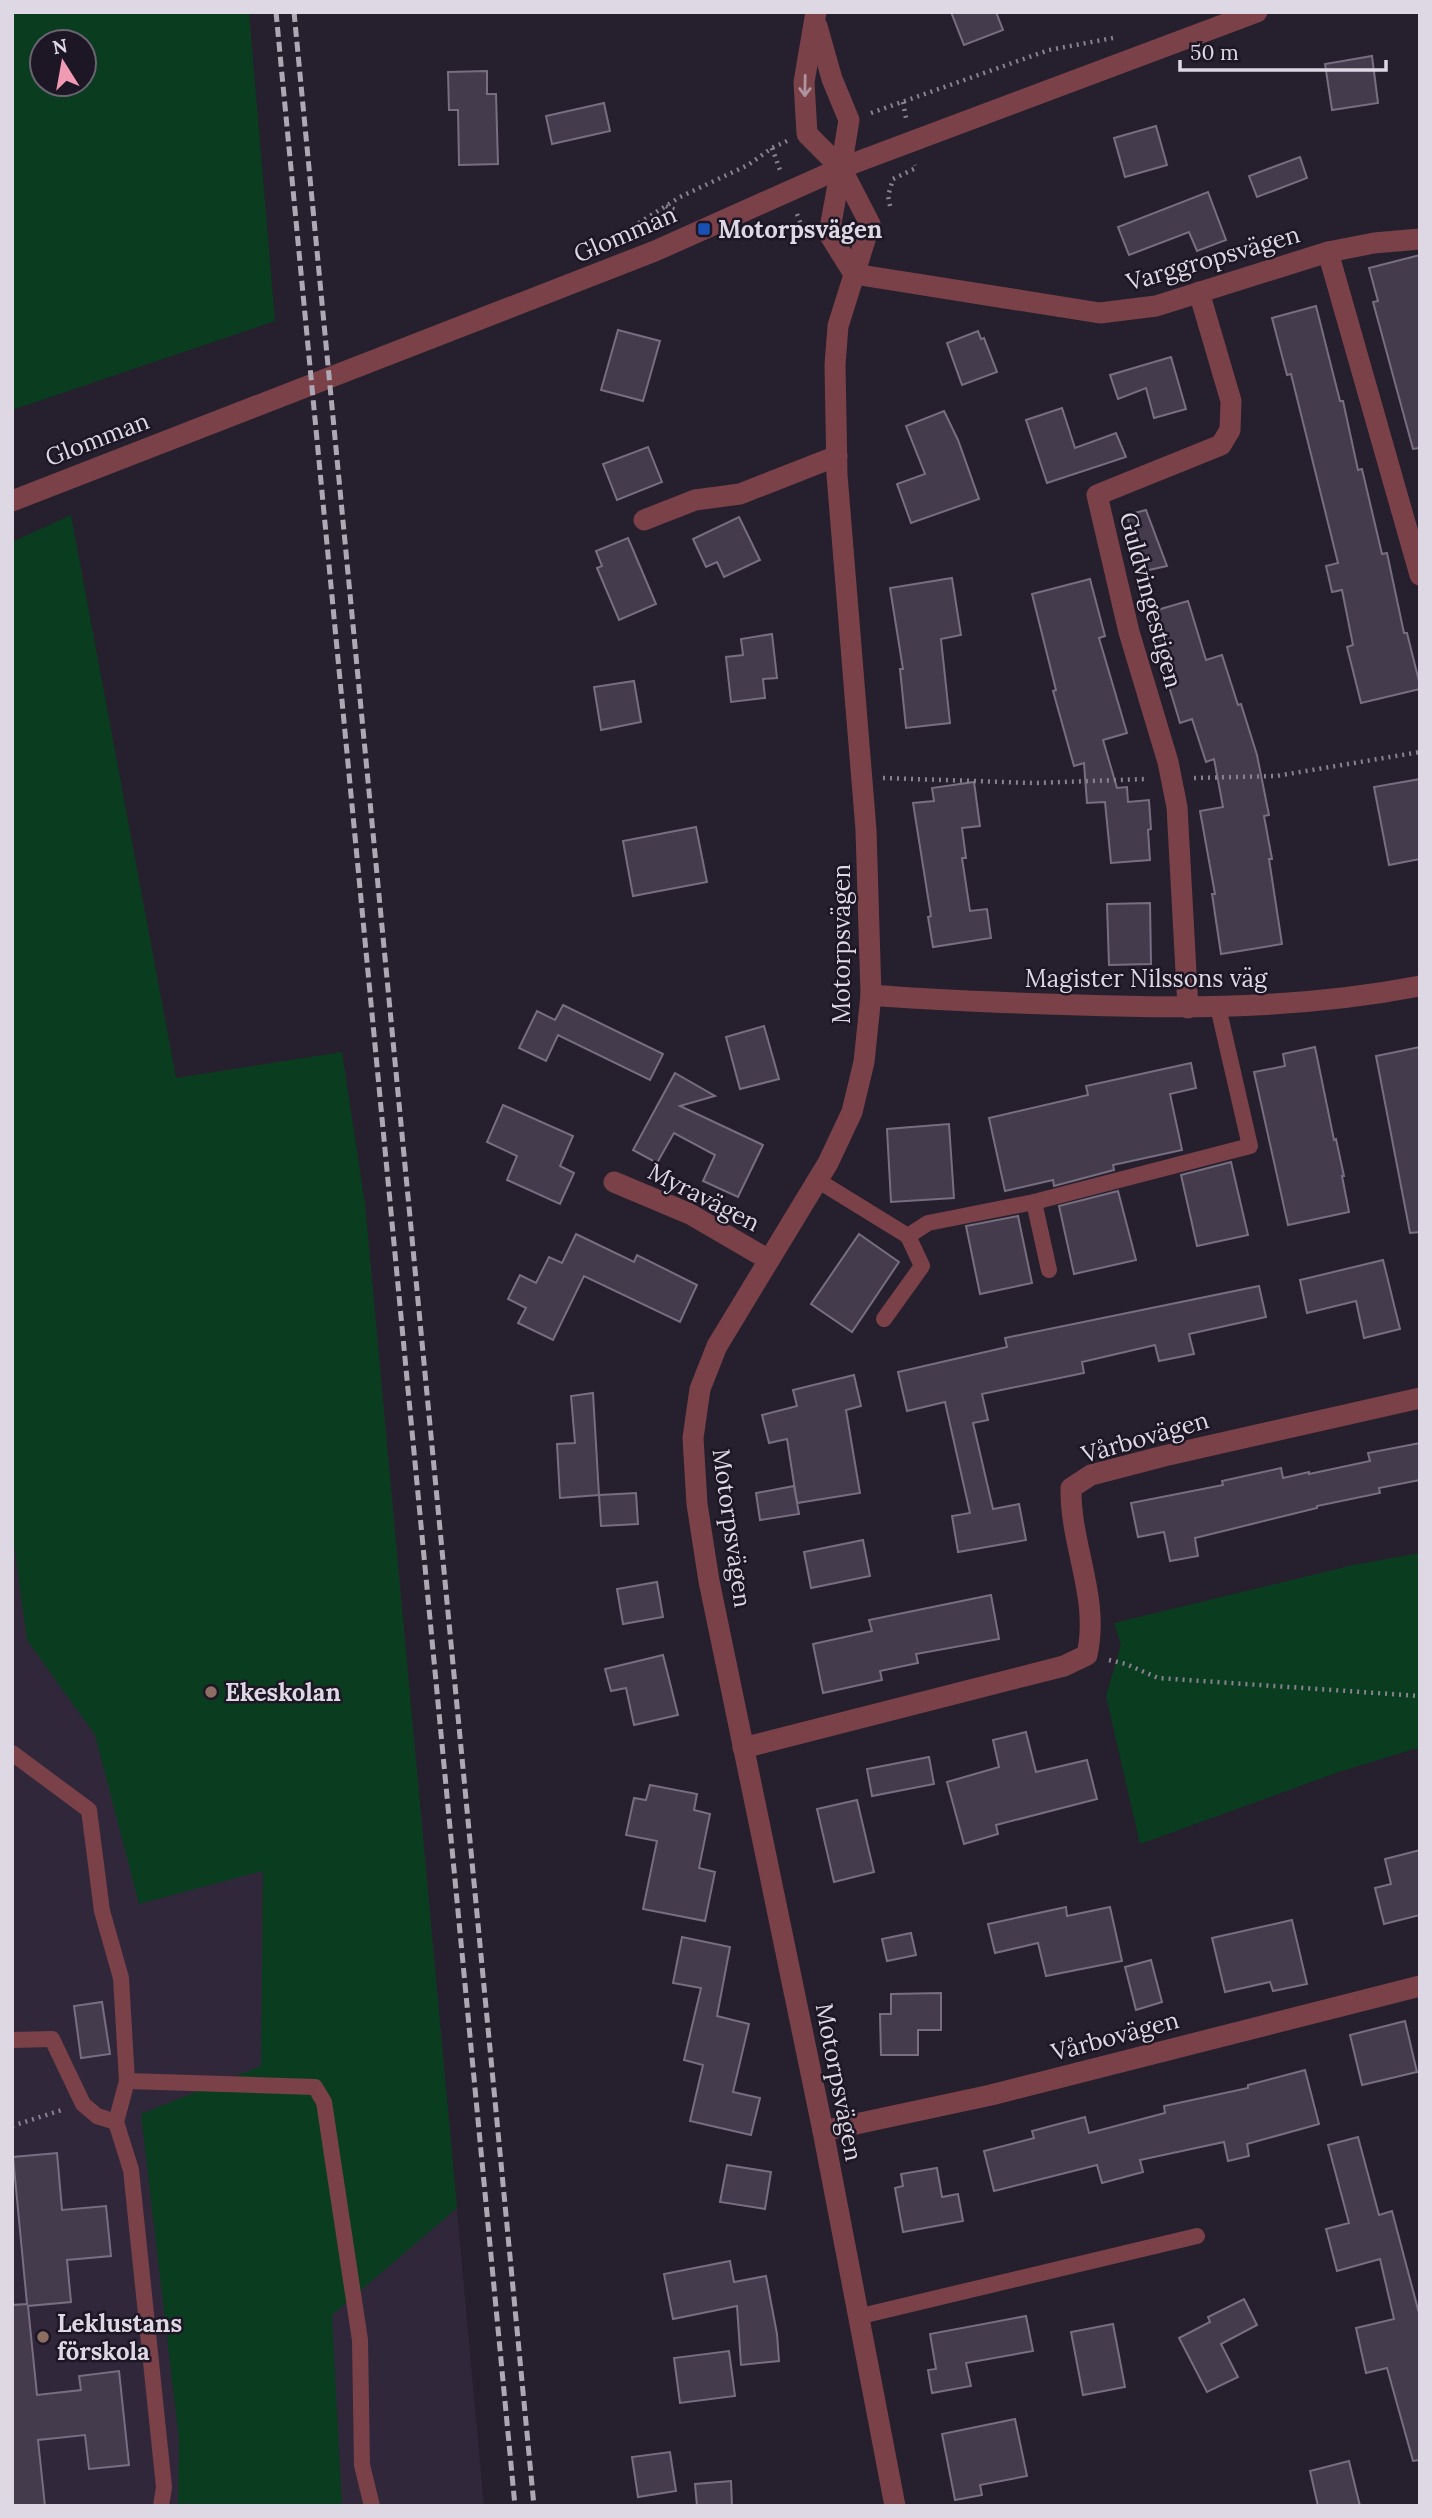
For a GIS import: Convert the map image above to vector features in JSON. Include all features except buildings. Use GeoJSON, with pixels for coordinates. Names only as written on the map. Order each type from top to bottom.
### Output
{"type":"FeatureCollection","features":[{"type":"Feature","properties":{"kind":"street","name":"Glomman"},"geometry":{"type":"LineString","coordinates":[[12,500],[655,251],[841,168],[1257,12]]}},
{"type":"Feature","properties":{"kind":"street"},"geometry":{"type":"LineString","coordinates":[[816,16],[832,79],[849,120],[830,234],[854,274]]}},
{"type":"Feature","properties":{"kind":"street","name":"Motorpsvägen"},"geometry":{"type":"LineString","coordinates":[[816,16],[804,82],[807,134],[841,168],[870,224],[838,326],[835,365],[837,456],[850,661],[866,830],[872,995],[864,1062],[852,1112],[817,1180],[717,1346],[700,1389],[694,1438],[697,1504],[709,1581],[823,2131],[895,2506]]}},
{"type":"Feature","properties":{"kind":"street","name":"Varggropsvägen"},"geometry":{"type":"LineString","coordinates":[[854,274],[1100,313],[1156,306],[1328,252],[1374,243],[1420,239]]}},
{"type":"Feature","properties":{"kind":"street"},"geometry":{"type":"LineString","coordinates":[[1328,252],[1420,575]]}},
{"type":"Feature","properties":{"kind":"street","name":"Guldvingestigen"},"geometry":{"type":"LineString","coordinates":[[1188,1008],[1177,807],[1172,778],[1129,632],[1097,495],[1221,445],[1230,430],[1231,401],[1199,292]]}},
{"type":"Feature","properties":{"kind":"street"},"geometry":{"type":"LineString","coordinates":[[644,520],[695,500],[740,494],[837,456]]}},
{"type":"Feature","properties":{"kind":"street","name":"Magister Nilssons väg"},"geometry":{"type":"LineString","coordinates":[[872,995],[946,1001],[1188,1008],[1300,1004],[1420,986]]}},
{"type":"Feature","properties":{"kind":"street","name":"Myravägen"},"geometry":{"type":"LineString","coordinates":[[614,1182],[690,1214],[769,1260]]}},
{"type":"Feature","properties":{"kind":"street","name":"Vårbovägen"},"geometry":{"type":"LineString","coordinates":[[1087,1655],[1092,1634],[1089,1597],[1071,1513],[1071,1488],[1091,1475],[1164,1456],[1420,1398]]}},
{"type":"Feature","properties":{"kind":"street"},"geometry":{"type":"LineString","coordinates":[[743,1748],[1064,1666],[1087,1655]]}},
{"type":"Feature","properties":{"kind":"street","name":"Vårbovägen"},"geometry":{"type":"LineString","coordinates":[[823,2131],[991,2095],[1420,1986]]}},
{"type":"Feature","properties":{"kind":"lane"},"geometry":{"type":"LineString","coordinates":[[908,1236],[928,1223],[1034,1202],[1250,1146],[1219,1007]]}},
{"type":"Feature","properties":{"kind":"lane"},"geometry":{"type":"LineString","coordinates":[[817,1180],[908,1236],[922,1266],[884,1319]]}},
{"type":"Feature","properties":{"kind":"lane"},"geometry":{"type":"LineString","coordinates":[[1034,1202],[1049,1270]]}},
{"type":"Feature","properties":{"kind":"lane"},"geometry":{"type":"LineString","coordinates":[[12,1753],[89,1810],[102,1911],[121,1978],[127,2081],[116,2122],[131,2171],[164,2487],[162,2506]]}},
{"type":"Feature","properties":{"kind":"lane"},"geometry":{"type":"LineString","coordinates":[[12,2040],[52,2039],[83,2104],[97,2116],[116,2122]]}},
{"type":"Feature","properties":{"kind":"lane"},"geometry":{"type":"LineString","coordinates":[[127,2081],[314,2087],[324,2102],[360,2340],[362,2465],[372,2506]]}},
{"type":"Feature","properties":{"kind":"lane"},"geometry":{"type":"LineString","coordinates":[[857,2317],[1197,2236]]}},
{"type":"Feature","properties":{"kind":"path"},"geometry":{"type":"LineString","coordinates":[[903,102],[1049,50],[1126,35]]}},
{"type":"Feature","properties":{"kind":"path"},"geometry":{"type":"LineString","coordinates":[[609,242],[666,206],[748,166],[772,148]]}},
{"type":"Feature","properties":{"kind":"path"},"geometry":{"type":"LineString","coordinates":[[666,206],[678,211]]}},
{"type":"Feature","properties":{"kind":"path"},"geometry":{"type":"LineString","coordinates":[[861,777],[1034,783],[1276,776],[1420,752]]}},
{"type":"Feature","properties":{"kind":"path"},"geometry":{"type":"LineString","coordinates":[[1087,1655],[1126,1664],[1158,1678],[1420,1696]]}},
{"type":"Feature","properties":{"kind":"path"},"geometry":{"type":"LineString","coordinates":[[12,2126],[83,2104]]}},
{"type":"Feature","properties":{"kind":"shaded area","name":"Ekeskolan"},"geometry":{"type":"Polygon","coordinates":[[[365,1204],[484,2506],[12,2506],[12,1230],[365,1204]]]}},
{"type":"Feature","properties":{"kind":"green space"},"geometry":{"type":"Polygon","coordinates":[[[12,12],[249,12],[275,321],[12,410],[12,12]]]}},
{"type":"Feature","properties":{"kind":"green space","name":"Ekeskolan"},"geometry":{"type":"Polygon","coordinates":[[[71,515],[176,1078],[342,1052],[365,1204],[457,2208],[332,2315],[342,2506],[178,2506],[179,2440],[141,2114],[261,2066],[263,1871],[139,1904],[95,1735],[27,1640],[12,1529],[12,542],[71,515]]]}},
{"type":"Feature","properties":{"kind":"green space"},"geometry":{"type":"Polygon","coordinates":[[[1420,1553],[1420,1749],[1339,1772],[1140,1844],[1106,1696],[1121,1645],[1114,1623],[1353,1565],[1420,1553]]]}},
{"type":"Feature","properties":{"kind":"railway"},"geometry":{"type":"LineString","coordinates":[[276,12],[515,2506]]}},
{"type":"Feature","properties":{"kind":"railway"},"geometry":{"type":"LineString","coordinates":[[294,12],[534,2506]]}},
{"type":"Feature","properties":{"kind":"place","name":"Motorpsvägen"},"geometry":{"type":"Point","coordinates":[704,229]}},
{"type":"Feature","properties":{"kind":"place","name":"Ekeskolan"},"geometry":{"type":"Point","coordinates":[211,1692]}},
{"type":"Feature","properties":{"kind":"place","name":"Leklustans förskola"},"geometry":{"type":"Point","coordinates":[43,2337]}}]}
